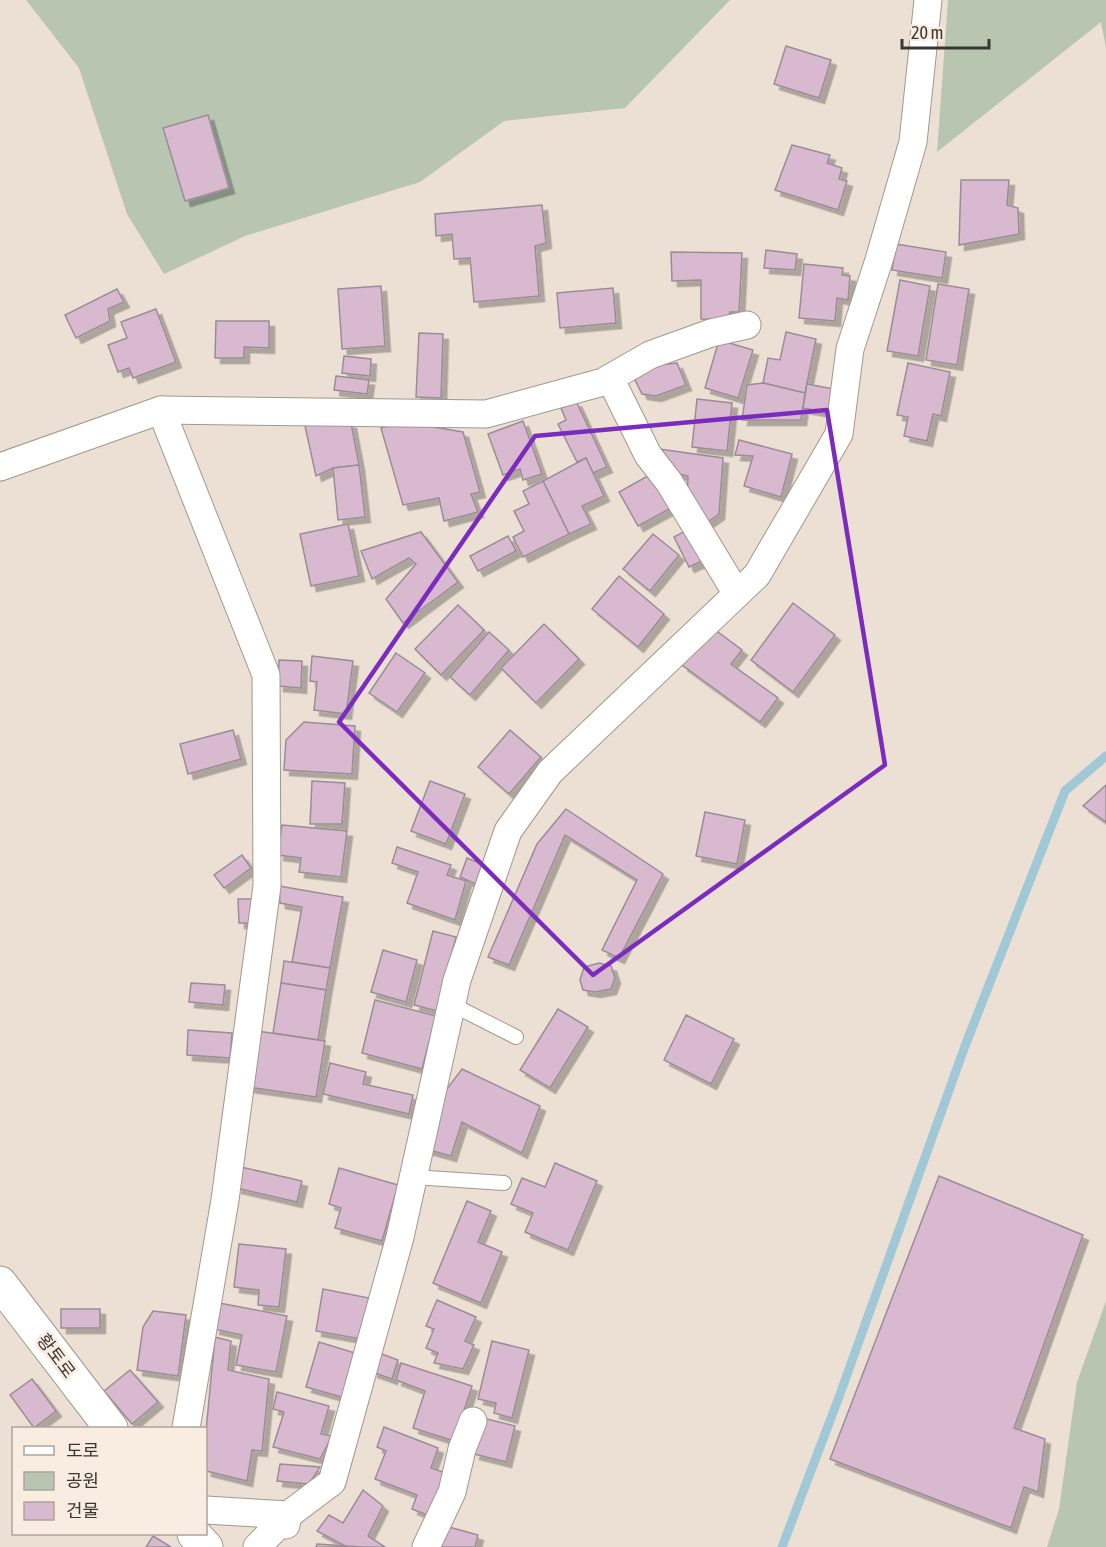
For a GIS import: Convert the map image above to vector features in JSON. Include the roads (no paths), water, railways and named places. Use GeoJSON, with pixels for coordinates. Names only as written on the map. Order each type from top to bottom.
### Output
{"type":"FeatureCollection","features":[{"type":"Feature","properties":{"kind":"main road","name":"황토로"},"geometry":{"type":"LineString","coordinates":[[0,1283],[110,1427]]}},
{"type":"Feature","properties":{"kind":"main road"},"geometry":{"type":"LineString","coordinates":[[196,1535],[206,1547]]}},
{"type":"Feature","properties":{"kind":"street"},"geometry":{"type":"LineString","coordinates":[[257,1547],[288,1515],[332,1482],[400,1237],[457,980],[508,831],[550,772],[757,575],[839,434],[850,349],[879,260],[913,142],[928,0]]}},
{"type":"Feature","properties":{"kind":"street"},"geometry":{"type":"LineString","coordinates":[[0,467],[161,410],[486,414],[603,382],[650,355],[711,333],[747,325]]}},
{"type":"Feature","properties":{"kind":"street"},"geometry":{"type":"LineString","coordinates":[[610,378],[648,455],[669,482],[737,594]]}},
{"type":"Feature","properties":{"kind":"street"},"geometry":{"type":"LineString","coordinates":[[161,410],[266,675],[267,886],[225,1200],[186,1427]]}},
{"type":"Feature","properties":{"kind":"street"},"geometry":{"type":"LineString","coordinates":[[426,1547],[452,1492],[462,1449],[473,1421]]}},
{"type":"Feature","properties":{"kind":"street"},"geometry":{"type":"LineString","coordinates":[[207,1510],[288,1515]]}},
{"type":"Feature","properties":{"kind":"street"},"geometry":{"type":"LineString","coordinates":[[281,1547],[288,1515]]}},
{"type":"Feature","properties":{"kind":"lane"},"geometry":{"type":"LineString","coordinates":[[451,1004],[516,1037]]}},
{"type":"Feature","properties":{"kind":"lane"},"geometry":{"type":"LineString","coordinates":[[413,1177],[504,1183]]}},
{"type":"Feature","properties":{"kind":"waterway"},"geometry":{"type":"LineString","coordinates":[[782,1547],[839,1397],[965,1046],[1065,791],[1106,756]]}}]}
